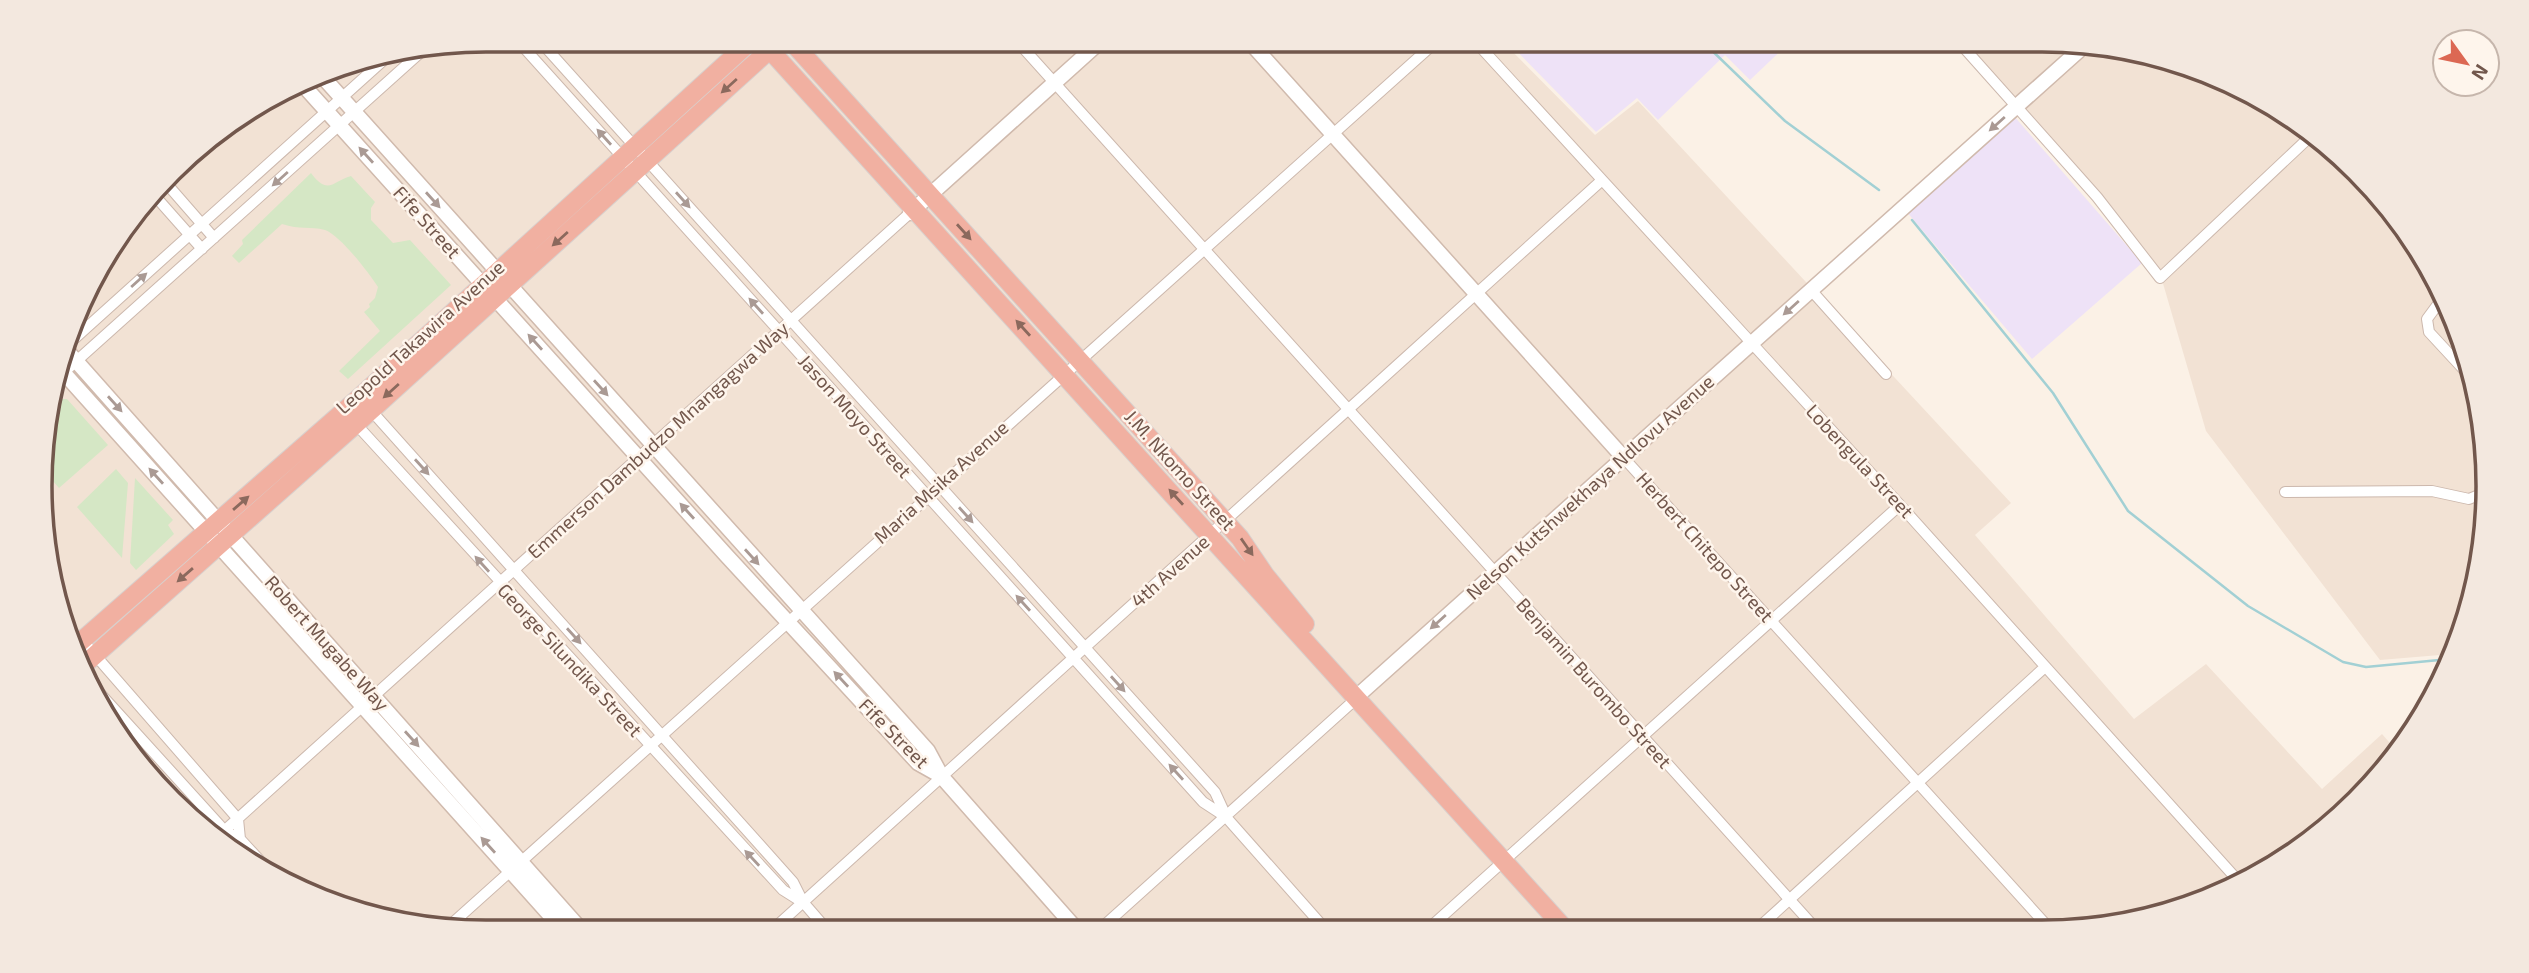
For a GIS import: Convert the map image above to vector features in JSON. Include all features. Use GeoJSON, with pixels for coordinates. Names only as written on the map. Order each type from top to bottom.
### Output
{"type":"FeatureCollection","features":[{"type":"Feature","properties":{"kind":"highway","name":"Leopold Takawira Avenue"},"geometry":{"type":"LineString","coordinates":[[635,159],[739,53]]}},
{"type":"Feature","properties":{"kind":"highway","name":"Leopold Takawira Avenue"},"geometry":{"type":"LineString","coordinates":[[90,659],[219,534],[635,159],[758,53]]}},
{"type":"Feature","properties":{"kind":"highway","name":"J.M. Nkomo Street"},"geometry":{"type":"LineString","coordinates":[[779,53],[913,211],[1360,694],[1508,859],[1567,920]]}},
{"type":"Feature","properties":{"kind":"highway","name":"J.M. Nkomo Street"},"geometry":{"type":"LineString","coordinates":[[802,53],[1245,543],[1273,585],[1360,694]]}},
{"type":"Feature","properties":{"kind":"highway","name":"Leopold Takawira Avenue"},"geometry":{"type":"LineString","coordinates":[[81,641],[219,534]]}},
{"type":"Feature","properties":{"kind":"highway","name":"J.M. Nkomo Street"},"geometry":{"type":"LineString","coordinates":[[1508,859],[1558,920]]}},
{"type":"Feature","properties":{"kind":"street","name":"Jason Moyo Street"},"geometry":{"type":"LineString","coordinates":[[530,53],[791,320],[1215,792],[1226,817]]}},
{"type":"Feature","properties":{"kind":"street","name":"Jason Moyo Street"},"geometry":{"type":"LineString","coordinates":[[549,53],[779,331],[1203,802],[1226,817],[1317,920]]}},
{"type":"Feature","properties":{"kind":"street","name":"Benjamin Burombo Street"},"geometry":{"type":"LineString","coordinates":[[1028,53],[1808,920]]}},
{"type":"Feature","properties":{"kind":"street","name":"Emmerson Dambudzo Mnangagwa Way"},"geometry":{"type":"LineString","coordinates":[[225,831],[1088,53]]}},
{"type":"Feature","properties":{"kind":"street","name":"Herbert Chitepo Street"},"geometry":{"type":"LineString","coordinates":[[1260,53],[2041,920]]}},
{"type":"Feature","properties":{"kind":"street","name":"Maria Msika Avenue"},"geometry":{"type":"LineString","coordinates":[[456,920],[799,609],[1423,53]]}},
{"type":"Feature","properties":{"kind":"street","name":"Lobengula Street"},"geometry":{"type":"LineString","coordinates":[[1486,53],[1900,505],[2233,876]]}},
{"type":"Feature","properties":{"kind":"street"},"geometry":{"type":"LineString","coordinates":[[1969,53],[2097,197],[2160,278],[2305,141]]}},
{"type":"Feature","properties":{"kind":"street","name":"Nelson Kutshwekhaya Ndlovu Avenue"},"geometry":{"type":"LineString","coordinates":[[1110,920],[1494,572],[2076,53]]}},
{"type":"Feature","properties":{"kind":"street"},"geometry":{"type":"LineString","coordinates":[[73,358],[202,249],[413,59]]}},
{"type":"Feature","properties":{"kind":"street"},"geometry":{"type":"LineString","coordinates":[[81,332],[376,67]]}},
{"type":"Feature","properties":{"kind":"street","name":"Fife Street"},"geometry":{"type":"LineString","coordinates":[[328,83],[928,751],[942,777]]}},
{"type":"Feature","properties":{"kind":"street","name":"Fife Street"},"geometry":{"type":"LineString","coordinates":[[308,91],[918,763],[942,777]]}},
{"type":"Feature","properties":{"kind":"street","name":"4th Avenue"},"geometry":{"type":"LineString","coordinates":[[783,920],[1601,181]]}},
{"type":"Feature","properties":{"kind":"street"},"geometry":{"type":"LineString","coordinates":[[171,189],[214,238]]}},
{"type":"Feature","properties":{"kind":"street"},"geometry":{"type":"LineString","coordinates":[[159,201],[202,249]]}},
{"type":"Feature","properties":{"kind":"street"},"geometry":{"type":"LineString","coordinates":[[1811,290],[1886,374]]}},
{"type":"Feature","properties":{"kind":"street"},"geometry":{"type":"LineString","coordinates":[[2437,306],[2427,319],[2429,332],[2459,364]]}},
{"type":"Feature","properties":{"kind":"street","name":"Robert Mugabe Way"},"geometry":{"type":"LineString","coordinates":[[73,358],[219,534],[516,866],[571,920]]}},
{"type":"Feature","properties":{"kind":"street","name":"Robert Mugabe Way"},"geometry":{"type":"LineString","coordinates":[[66,377],[219,534]]}},
{"type":"Feature","properties":{"kind":"street","name":"George Silundika Street"},"geometry":{"type":"LineString","coordinates":[[365,404],[793,881],[803,902],[819,920]]}},
{"type":"Feature","properties":{"kind":"street","name":"George Silundika Street"},"geometry":{"type":"LineString","coordinates":[[350,417],[785,893],[803,902]]}},
{"type":"Feature","properties":{"kind":"street"},"geometry":{"type":"LineString","coordinates":[[2285,492],[2432,491],[2469,499],[2476,496]]}},
{"type":"Feature","properties":{"kind":"street"},"geometry":{"type":"LineString","coordinates":[[1438,920],[1900,505]]}},
{"type":"Feature","properties":{"kind":"street"},"geometry":{"type":"LineString","coordinates":[[90,659],[238,819],[240,839]]}},
{"type":"Feature","properties":{"kind":"street"},"geometry":{"type":"LineString","coordinates":[[1767,920],[2045,667]]}},
{"type":"Feature","properties":{"kind":"street"},"geometry":{"type":"LineString","coordinates":[[114,709],[225,831],[240,839],[251,851]]}},
{"type":"Feature","properties":{"kind":"street"},"geometry":{"type":"LineString","coordinates":[[942,777],[1068,920]]}},
{"type":"Feature","properties":{"kind":"street","name":"Robert Mugabe Way"},"geometry":{"type":"LineString","coordinates":[[516,866],[556,920]]}},
{"type":"Feature","properties":{"kind":"shaded area"},"geometry":{"type":"Polygon","coordinates":[[[458,53],[1514,53],[1595,135],[1638,101],[2011,503],[1975,535],[2134,719],[2206,664],[2322,789],[2382,734],[2391,745],[2369,773],[2307,831],[2260,862],[2209,887],[2155,906],[2071,920],[458,920],[430,917],[374,906],[347,897],[295,876],[269,862],[200,813],[142,751],[97,678],[67,599],[53,515],[56,430],[67,374],[97,295],[126,245],[160,200],[222,142],[269,111],[320,86],[374,67],[458,53]]]}},
{"type":"Feature","properties":{"kind":"shaded area"},"geometry":{"type":"Polygon","coordinates":[[[1519,53],[1778,53],[1750,80],[1725,55],[1658,120],[1637,98],[1596,132],[1519,53]]]}},
{"type":"Feature","properties":{"kind":"shaded area"},"geometry":{"type":"Polygon","coordinates":[[[1973,53],[2071,53],[2099,56],[2155,67],[2209,86],[2260,111],[2307,142],[2369,200],[2387,222],[2418,270],[2443,320],[2462,374],[2473,430],[2476,515],[2473,543],[2462,599],[2442,655],[2380,660],[2206,431],[2162,280],[1973,53]]]}},
{"type":"Feature","properties":{"kind":"shaded area"},"geometry":{"type":"Polygon","coordinates":[[[2013,115],[2142,263],[2032,359],[1906,211],[2013,115]]]}},
{"type":"Feature","properties":{"kind":"green space"},"geometry":{"type":"Polygon","coordinates":[[[311,173],[326,185],[351,176],[375,202],[371,208],[371,220],[393,243],[410,240],[451,285],[348,379],[339,371],[380,331],[364,312],[370,307],[378,287],[346,247],[325,230],[282,224],[239,263],[232,256],[243,244],[242,240],[311,173]]]}},
{"type":"Feature","properties":{"kind":"green space"},"geometry":{"type":"Polygon","coordinates":[[[62,399],[67,399],[108,445],[59,488],[52,480],[53,458],[62,399]]]}},
{"type":"Feature","properties":{"kind":"green space"},"geometry":{"type":"Polygon","coordinates":[[[116,469],[128,483],[122,558],[77,507],[116,469]]]}},
{"type":"Feature","properties":{"kind":"green space"},"geometry":{"type":"Polygon","coordinates":[[[135,478],[173,520],[168,525],[174,534],[136,570],[130,563],[135,478]]]}},
{"type":"Feature","properties":{"kind":"waterway"},"geometry":{"type":"LineString","coordinates":[[1714,53],[1785,121],[1879,190]]}},
{"type":"Feature","properties":{"kind":"waterway"},"geometry":{"type":"LineString","coordinates":[[1912,220],[2053,393],[2128,511],[2248,606],[2343,662],[2366,667],[2440,660]]}}]}
